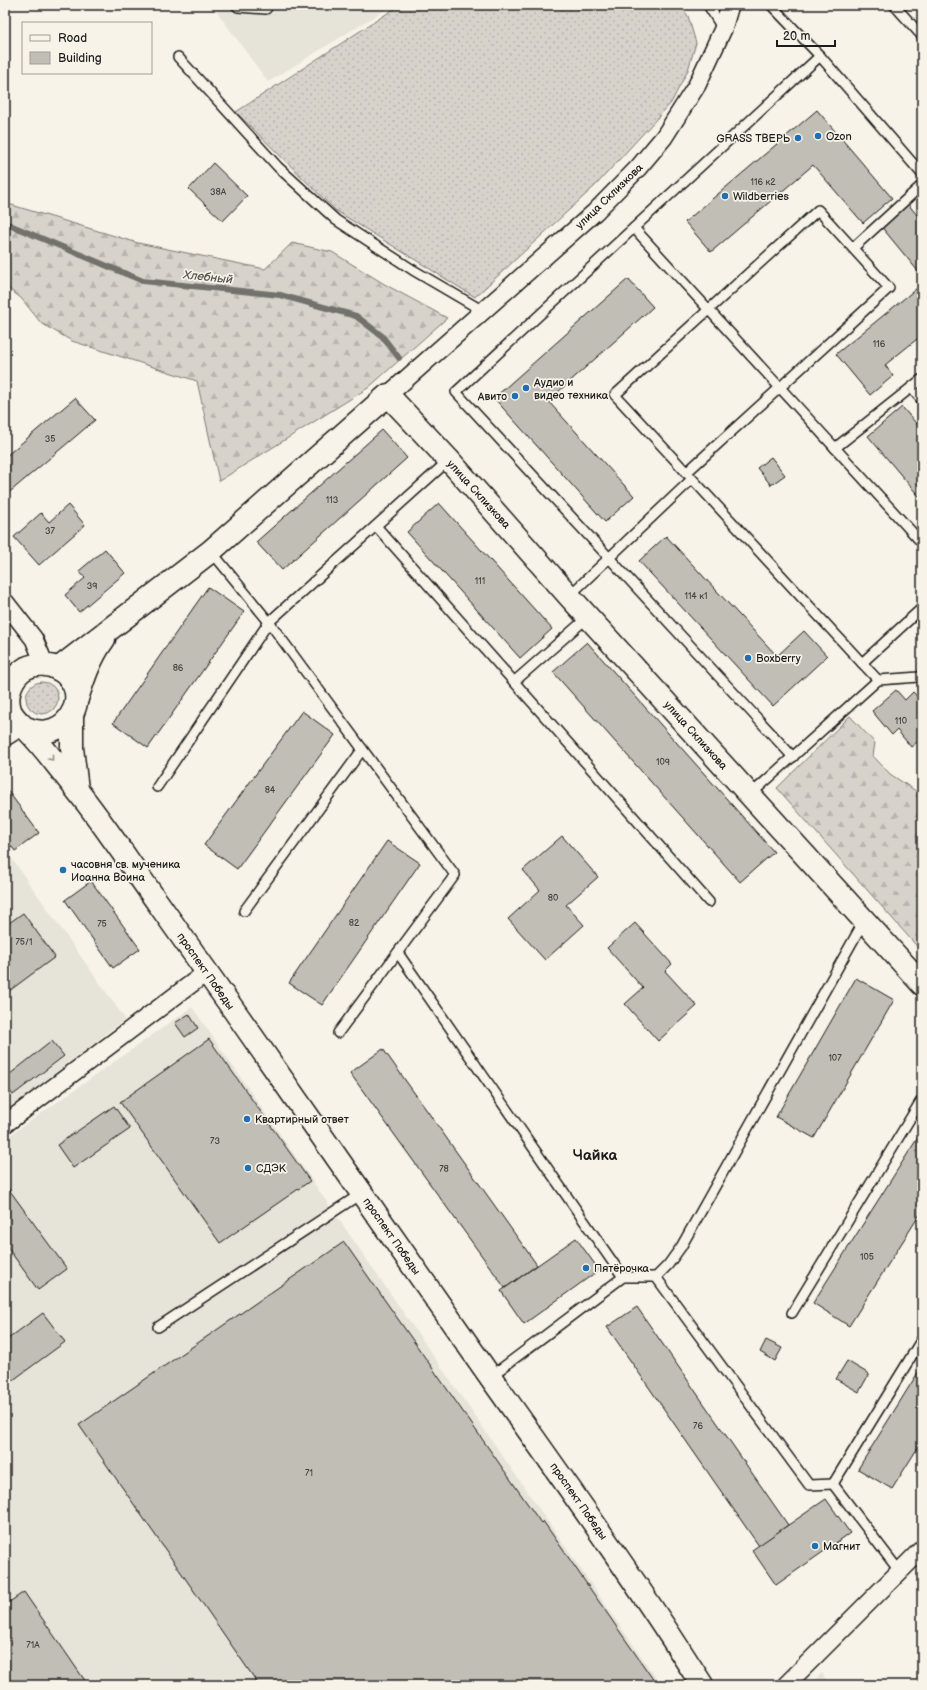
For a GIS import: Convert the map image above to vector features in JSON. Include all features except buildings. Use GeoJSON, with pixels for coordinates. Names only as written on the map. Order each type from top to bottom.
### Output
{"type":"FeatureCollection","features":[{"type":"Feature","properties":{"kind":"main road","name":"улица Склизкова"},"geometry":{"type":"LineString","coordinates":[[388,395],[449,460],[569,596],[922,984]]}},
{"type":"Feature","properties":{"kind":"main road"},"geometry":{"type":"LineString","coordinates":[[51,667],[111,628],[211,551],[388,395]]}},
{"type":"Feature","properties":{"kind":"main road"},"geometry":{"type":"LineString","coordinates":[[18,730],[37,732],[53,730],[62,725],[74,709],[87,670],[97,648],[111,628]]}},
{"type":"Feature","properties":{"kind":"main road","name":"проспект Победы"},"geometry":{"type":"LineString","coordinates":[[78,790],[72,748],[75,690],[72,682],[66,674],[51,667],[28,668],[18,674],[8,687],[9,706],[18,730],[78,790],[490,1377],[576,1497],[669,1633],[702,1685]]}},
{"type":"Feature","properties":{"kind":"street","name":"улица Склизкова"},"geometry":{"type":"LineString","coordinates":[[388,395],[595,212],[638,168],[664,137],[687,102],[723,29],[730,5]]}},
{"type":"Feature","properties":{"kind":"street"},"geometry":{"type":"LineString","coordinates":[[5,602],[34,639],[51,667]]}},
{"type":"Feature","properties":{"kind":"street"},"geometry":{"type":"LineString","coordinates":[[5,1124],[207,972]]}},
{"type":"Feature","properties":{"kind":"street"},"geometry":{"type":"LineString","coordinates":[[786,1685],[922,1549]]}},
{"type":"Feature","properties":{"kind":"lane"},"geometry":{"type":"LineString","coordinates":[[236,5],[238,7],[268,7]]}},
{"type":"Feature","properties":{"kind":"lane"},"geometry":{"type":"LineString","coordinates":[[708,5],[723,29]]}},
{"type":"Feature","properties":{"kind":"lane"},"geometry":{"type":"LineString","coordinates":[[771,5],[820,56],[922,174]]}},
{"type":"Feature","properties":{"kind":"lane"},"geometry":{"type":"LineString","coordinates":[[894,5],[922,36]]}},
{"type":"Feature","properties":{"kind":"lane"},"geometry":{"type":"LineString","coordinates":[[793,757],[456,392],[820,56]]}},
{"type":"Feature","properties":{"kind":"lane"},"geometry":{"type":"LineString","coordinates":[[178,57],[278,167],[336,220],[413,270],[483,311]]}},
{"type":"Feature","properties":{"kind":"lane"},"geometry":{"type":"LineString","coordinates":[[853,248],[922,185]]}},
{"type":"Feature","properties":{"kind":"lane"},"geometry":{"type":"LineString","coordinates":[[569,596],[609,558],[689,476],[780,387],[889,288],[818,210],[615,396],[689,476],[862,663],[878,680]]}},
{"type":"Feature","properties":{"kind":"lane"},"geometry":{"type":"LineString","coordinates":[[634,228],[922,543]]}},
{"type":"Feature","properties":{"kind":"lane"},"geometry":{"type":"LineString","coordinates":[[835,448],[922,379]]}},
{"type":"Feature","properties":{"kind":"lane"},"geometry":{"type":"LineString","coordinates":[[911,388],[922,400]]}},
{"type":"Feature","properties":{"kind":"lane"},"geometry":{"type":"LineString","coordinates":[[157,787],[269,622],[449,460]]}},
{"type":"Feature","properties":{"kind":"lane"},"geometry":{"type":"LineString","coordinates":[[376,526],[515,681],[709,902]]}},
{"type":"Feature","properties":{"kind":"lane"},"geometry":{"type":"LineString","coordinates":[[211,551],[269,622],[454,875],[338,1033]]}},
{"type":"Feature","properties":{"kind":"lane"},"geometry":{"type":"LineString","coordinates":[[862,663],[922,608]]}},
{"type":"Feature","properties":{"kind":"lane"},"geometry":{"type":"LineString","coordinates":[[515,681],[588,617]]}},
{"type":"Feature","properties":{"kind":"lane"},"geometry":{"type":"LineString","coordinates":[[750,794],[878,680],[919,677],[922,675]]}},
{"type":"Feature","properties":{"kind":"lane"},"geometry":{"type":"LineString","coordinates":[[244,911],[362,750]]}},
{"type":"Feature","properties":{"kind":"lane"},"geometry":{"type":"LineString","coordinates":[[490,1377],[623,1277],[656,1277],[668,1265],[680,1247],[864,920]]}},
{"type":"Feature","properties":{"kind":"lane"},"geometry":{"type":"LineString","coordinates":[[398,953],[623,1277]]}},
{"type":"Feature","properties":{"kind":"lane"},"geometry":{"type":"LineString","coordinates":[[792,1313],[922,1099]]}},
{"type":"Feature","properties":{"kind":"lane"},"geometry":{"type":"LineString","coordinates":[[158,1327],[362,1193]]}},
{"type":"Feature","properties":{"kind":"lane"},"geometry":{"type":"LineString","coordinates":[[656,1277],[809,1485],[833,1484]]}},
{"type":"Feature","properties":{"kind":"lane"},"geometry":{"type":"LineString","coordinates":[[833,1484],[922,1339]]}},
{"type":"Feature","properties":{"kind":"lane"},"geometry":{"type":"LineString","coordinates":[[833,1484],[900,1572]]}},
{"type":"Feature","properties":{"kind":"shaded area"},"geometry":{"type":"Polygon","coordinates":[[[212,5],[393,5],[268,82],[212,5]]]}},
{"type":"Feature","properties":{"kind":"shaded area"},"geometry":{"type":"Polygon","coordinates":[[[5,849],[125,1019],[5,1112],[5,849]]]}},
{"type":"Feature","properties":{"kind":"shaded area"},"geometry":{"type":"Polygon","coordinates":[[[192,1007],[661,1685],[5,1685],[5,1139],[192,1007]]]}},
{"type":"Feature","properties":{"kind":"shaded area"},"geometry":{"type":"Polygon","coordinates":[[[822,1673],[829,1685],[810,1685],[822,1673]]]}},
{"type":"Feature","properties":{"kind":"green space"},"geometry":{"type":"Polygon","coordinates":[[[400,5],[680,5],[688,16],[696,43],[688,70],[671,103],[596,185],[475,297],[335,210],[236,112],[400,5]]]}},
{"type":"Feature","properties":{"kind":"green space"},"geometry":{"type":"Polygon","coordinates":[[[5,203],[138,243],[265,269],[292,243],[332,252],[386,285],[447,318],[368,388],[219,481],[197,381],[72,341],[41,323],[21,298],[5,286],[5,203]]]}},
{"type":"Feature","properties":{"kind":"green space"},"geometry":{"type":"Polygon","coordinates":[[[39,682],[45,682],[55,689],[58,698],[57,704],[51,711],[45,714],[39,714],[29,707],[26,701],[26,695],[33,685],[39,682]]]}},
{"type":"Feature","properties":{"kind":"green space"},"geometry":{"type":"Polygon","coordinates":[[[850,716],[875,743],[873,756],[890,774],[922,795],[922,952],[777,788],[850,716]]]}},
{"type":"Feature","properties":{"kind":"waterway","name":"Хлебный"},"geometry":{"type":"LineString","coordinates":[[5,223],[143,281],[280,295],[356,316],[382,336],[399,358]]}},
{"type":"Feature","properties":{"kind":"place","name":"Ozon"},"geometry":{"type":"Point","coordinates":[818,136]}},
{"type":"Feature","properties":{"kind":"place","name":"GRASS ТВЕРЬ"},"geometry":{"type":"Point","coordinates":[798,138]}},
{"type":"Feature","properties":{"kind":"place","name":"Wildberries"},"geometry":{"type":"Point","coordinates":[725,196]}},
{"type":"Feature","properties":{"kind":"place","name":"Аудио и видео техника"},"geometry":{"type":"Point","coordinates":[526,388]}},
{"type":"Feature","properties":{"kind":"place","name":"Авито"},"geometry":{"type":"Point","coordinates":[515,396]}},
{"type":"Feature","properties":{"kind":"place","name":"Boxberry"},"geometry":{"type":"Point","coordinates":[748,658]}},
{"type":"Feature","properties":{"kind":"place","name":"часовня св. мученика Иоанна Воина"},"geometry":{"type":"Point","coordinates":[63,870]}},
{"type":"Feature","properties":{"kind":"place","name":"Квартирный ответ"},"geometry":{"type":"Point","coordinates":[247,1119]}},
{"type":"Feature","properties":{"kind":"place","name":"СДЭК"},"geometry":{"type":"Point","coordinates":[248,1168]}},
{"type":"Feature","properties":{"kind":"place","name":"Пятёрочка"},"geometry":{"type":"Point","coordinates":[586,1268]}},
{"type":"Feature","properties":{"kind":"place","name":"Магнит"},"geometry":{"type":"Point","coordinates":[815,1546]}},
{"type":"Feature","properties":{"kind":"district","name":"Чайка"},"geometry":{"type":"Point","coordinates":[595,1155]}}]}
